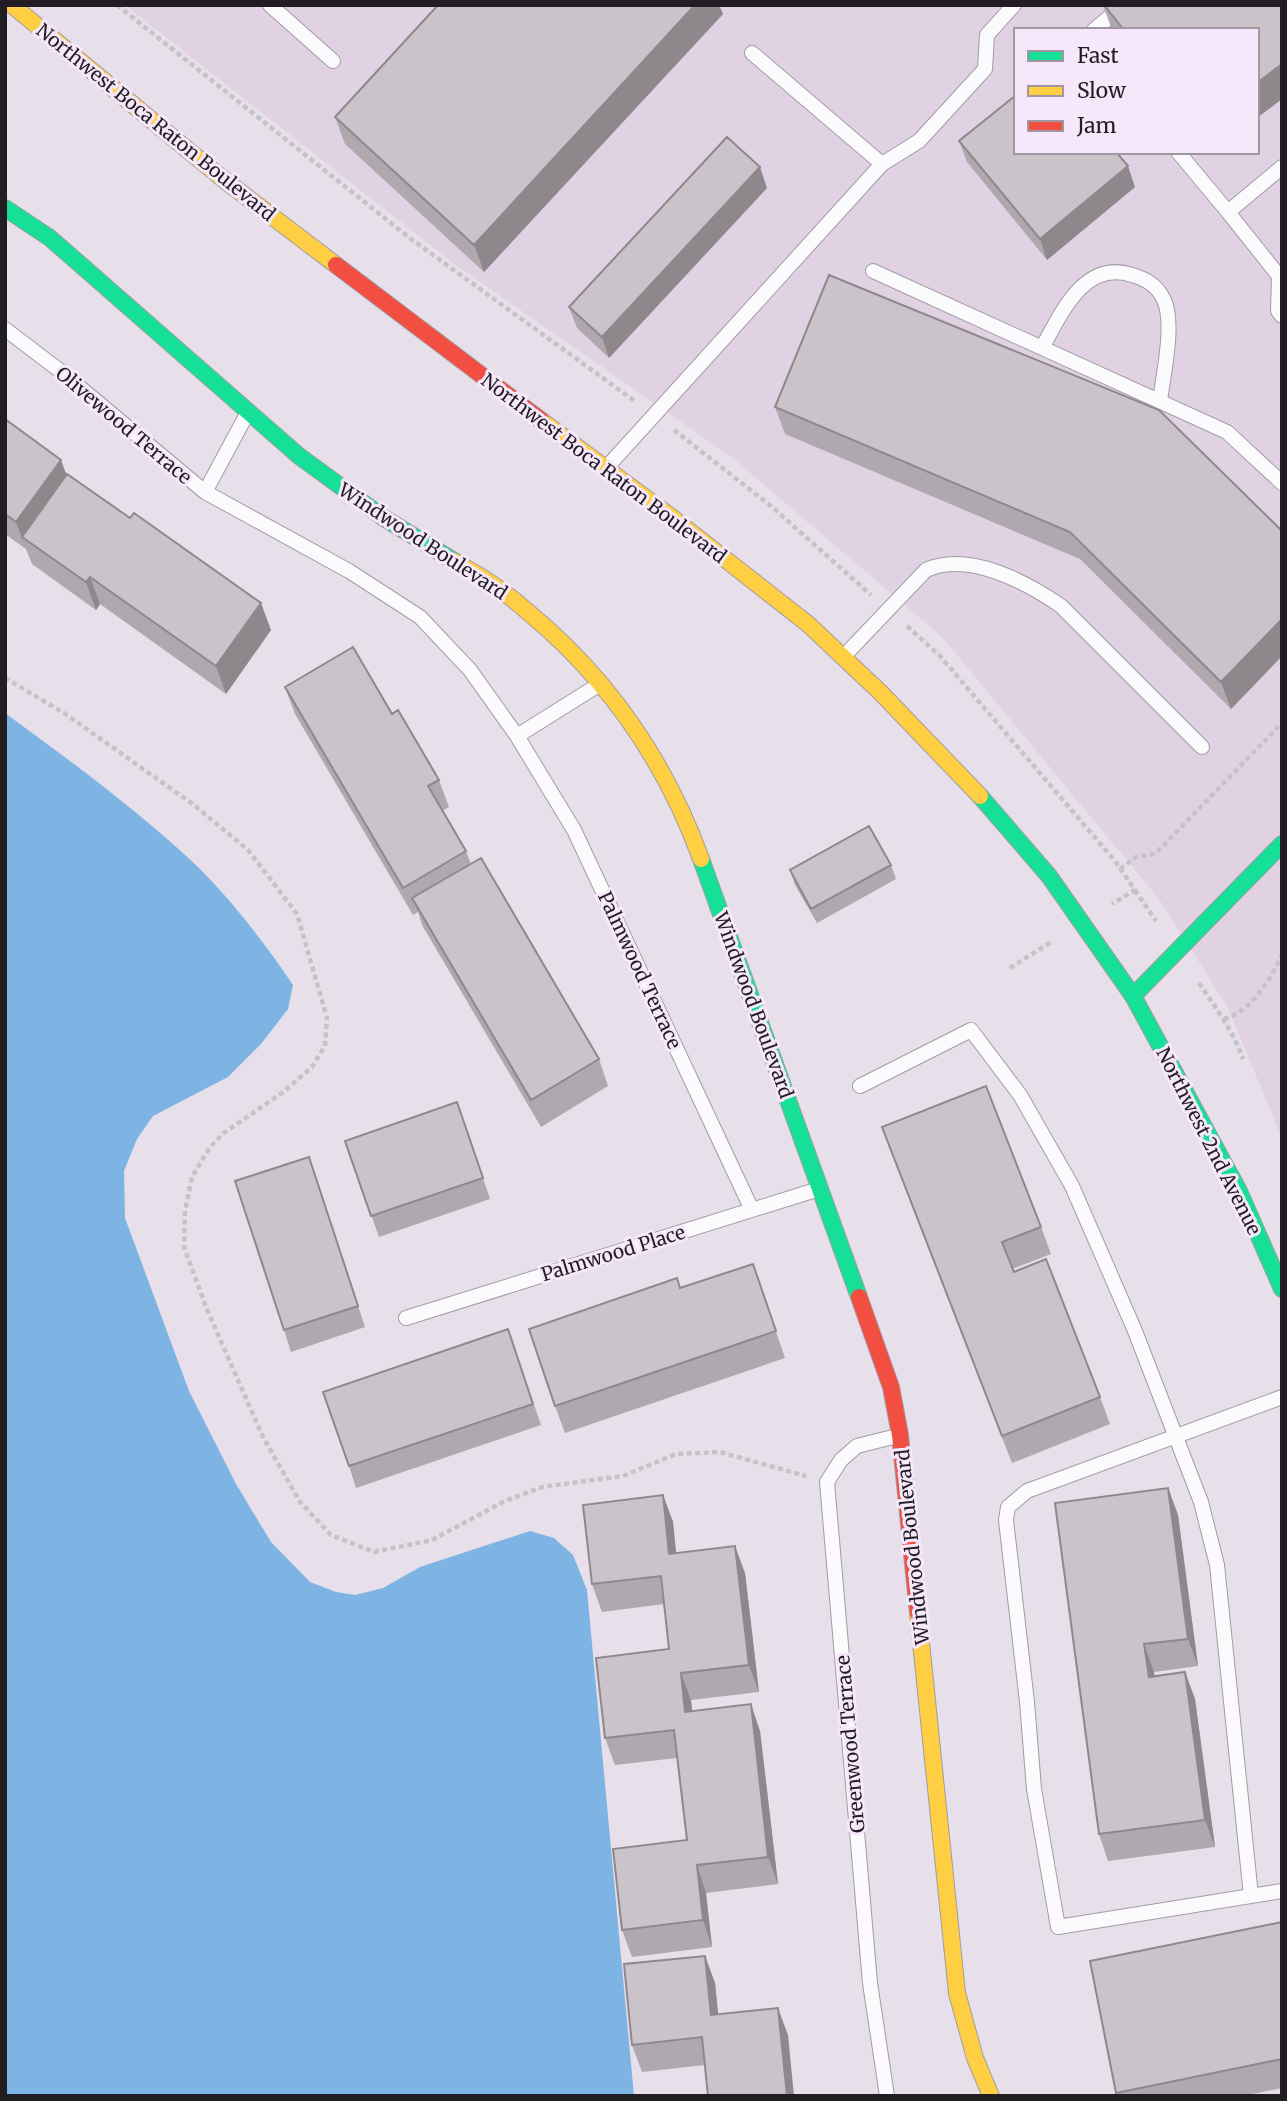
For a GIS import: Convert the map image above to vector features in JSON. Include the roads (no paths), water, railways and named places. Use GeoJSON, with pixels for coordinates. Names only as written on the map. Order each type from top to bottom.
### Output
{"type":"FeatureCollection","features":[{"type":"Feature","properties":{"kind":"street","name":"Northwest Boca Raton Boulevard"},"geometry":{"type":"LineString","coordinates":[[12,5],[223,180],[674,519],[798,616],[881,692],[965,779],[1049,876],[1133,996]]}},
{"type":"Feature","properties":{"kind":"street","name":"Windwood Boulevard"},"geometry":{"type":"LineString","coordinates":[[5,208],[50,238],[299,456],[384,518],[500,589],[552,632],[602,683],[658,763],[688,823],[891,1387],[900,1435],[957,1993],[975,2058],[991,2096]]}},
{"type":"Feature","properties":{"kind":"street"},"geometry":{"type":"LineString","coordinates":[[1133,996],[1282,844]]}},
{"type":"Feature","properties":{"kind":"street","name":"Northwest 2nd Avenue"},"geometry":{"type":"LineString","coordinates":[[1133,996],[1239,1191],[1282,1289]]}},
{"type":"Feature","properties":{"kind":"lane"},"geometry":{"type":"LineString","coordinates":[[270,5],[333,61]]}},
{"type":"Feature","properties":{"kind":"lane"},"geometry":{"type":"LineString","coordinates":[[606,468],[882,164],[919,141],[985,69],[987,35],[1014,5]]}},
{"type":"Feature","properties":{"kind":"lane"},"geometry":{"type":"LineString","coordinates":[[1096,28],[1124,5]]}},
{"type":"Feature","properties":{"kind":"lane"},"geometry":{"type":"LineString","coordinates":[[752,53],[882,164]]}},
{"type":"Feature","properties":{"kind":"lane"},"geometry":{"type":"LineString","coordinates":[[1180,154],[1280,275],[1278,311],[1282,316]]}},
{"type":"Feature","properties":{"kind":"lane"},"geometry":{"type":"LineString","coordinates":[[1228,212],[1282,167]]}},
{"type":"Feature","properties":{"kind":"lane"},"geometry":{"type":"LineString","coordinates":[[873,271],[1227,432],[1282,483]]}},
{"type":"Feature","properties":{"kind":"lane"},"geometry":{"type":"LineString","coordinates":[[1042,348],[1070,298],[1093,278],[1119,271],[1148,280],[1164,301],[1169,327],[1160,401]]}},
{"type":"Feature","properties":{"kind":"lane","name":"Olivewood Terrace"},"geometry":{"type":"LineString","coordinates":[[5,329],[59,370],[205,492],[248,412]]}},
{"type":"Feature","properties":{"kind":"lane","name":"Palmwood Terrace"},"geometry":{"type":"LineString","coordinates":[[205,492],[349,571],[420,617],[470,670],[517,736],[574,830],[752,1210]]}},
{"type":"Feature","properties":{"kind":"lane"},"geometry":{"type":"LineString","coordinates":[[843,657],[926,570],[937,566],[967,564],[1041,592],[1062,607],[1202,747]]}},
{"type":"Feature","properties":{"kind":"lane"},"geometry":{"type":"LineString","coordinates":[[517,736],[602,683]]}},
{"type":"Feature","properties":{"kind":"lane"},"geometry":{"type":"LineString","coordinates":[[860,1086],[971,1030],[1020,1095],[1072,1186],[1135,1331],[1201,1502],[1217,1565],[1251,1896]]}},
{"type":"Feature","properties":{"kind":"lane","name":"Palmwood Place"},"geometry":{"type":"LineString","coordinates":[[406,1318],[820,1188]]}},
{"type":"Feature","properties":{"kind":"lane"},"geometry":{"type":"LineString","coordinates":[[1282,1397],[1027,1491],[1008,1507],[1006,1520],[1034,1789],[1058,1927],[1282,1891]]}},
{"type":"Feature","properties":{"kind":"lane","name":"Greenwood Terrace"},"geometry":{"type":"LineString","coordinates":[[887,2096],[870,1983],[827,1482],[841,1460],[857,1446],[900,1435]]}},
{"type":"Feature","properties":{"kind":"water"},"geometry":{"type":"Polygon","coordinates":[[[5,713],[129,807],[199,868],[249,925],[293,985],[288,1009],[261,1044],[228,1077],[153,1116],[137,1139],[124,1171],[125,1218],[189,1391],[236,1484],[271,1542],[310,1582],[336,1592],[355,1595],[383,1588],[420,1567],[530,1531],[554,1538],[573,1555],[587,1590],[634,2096],[5,2096],[5,713]]]}}]}
